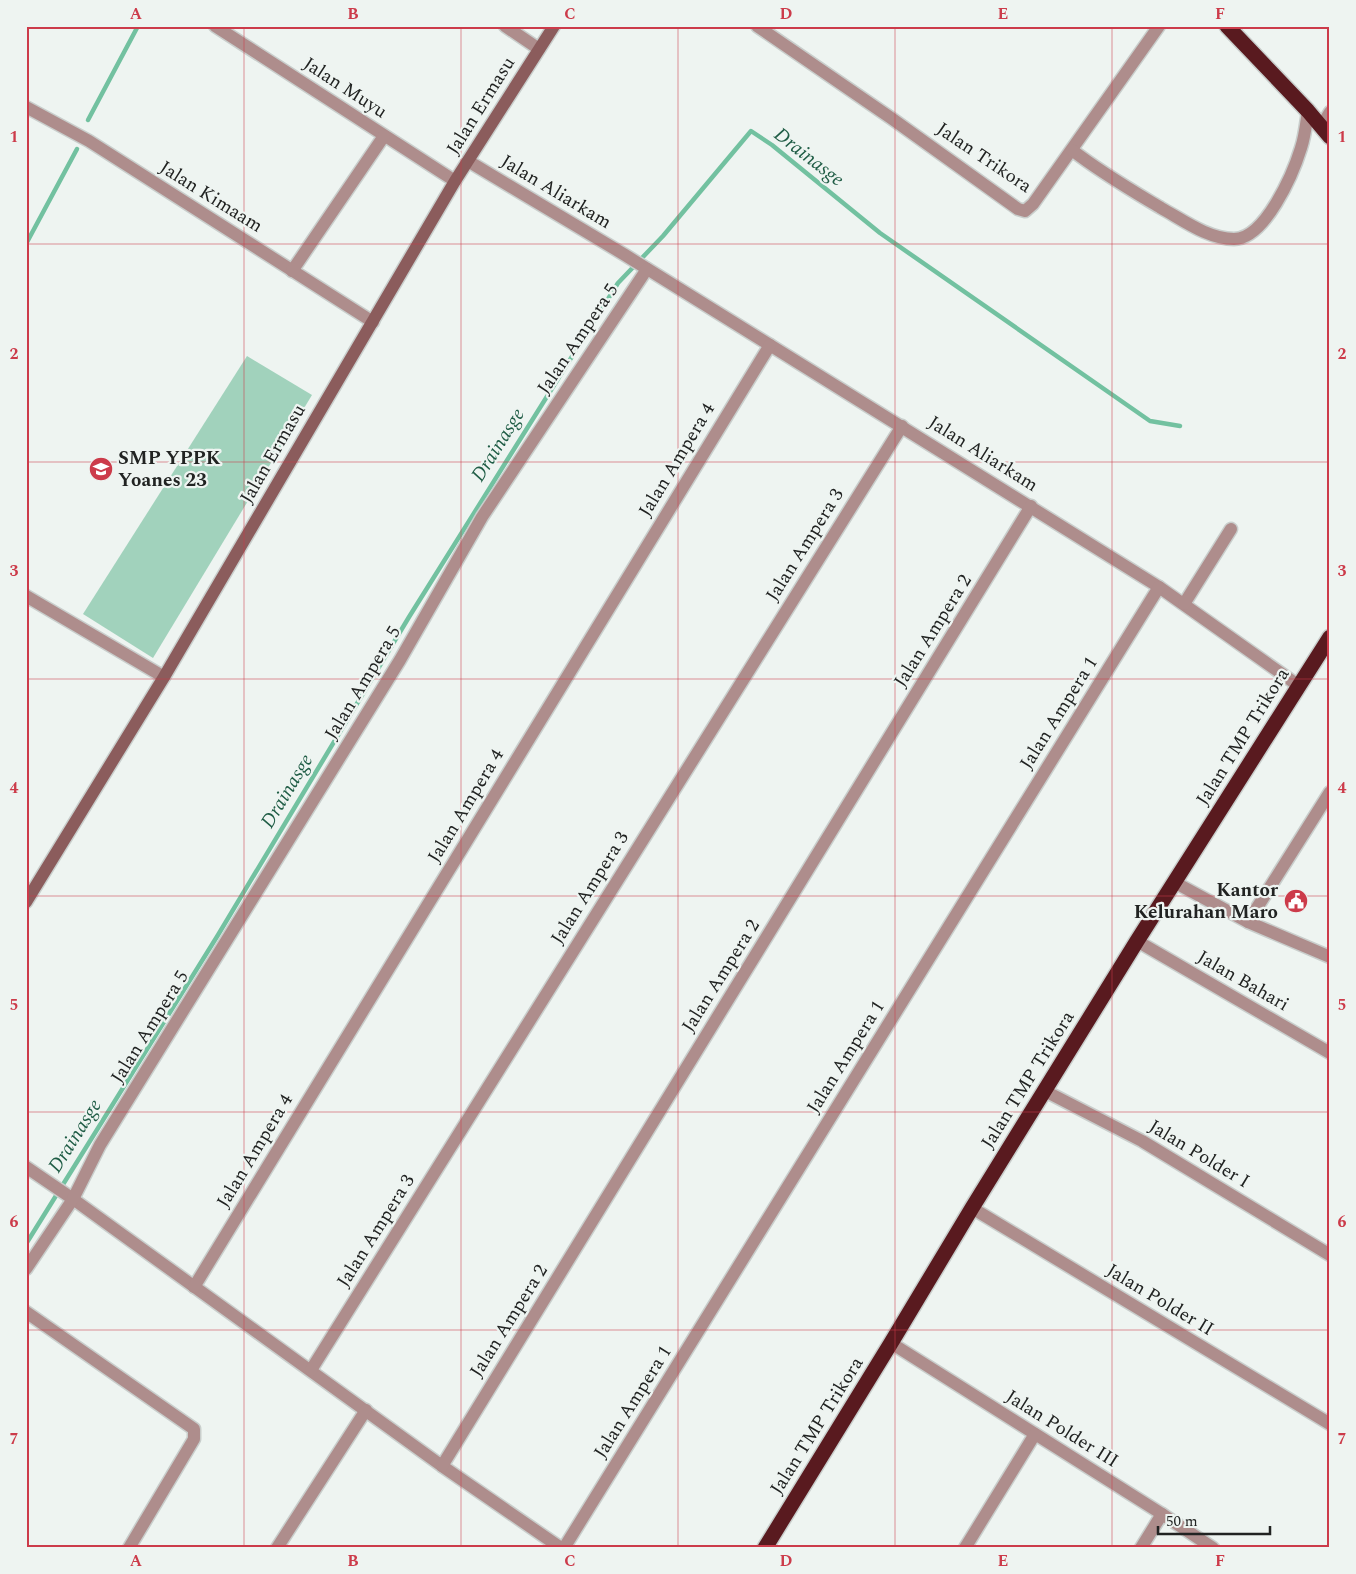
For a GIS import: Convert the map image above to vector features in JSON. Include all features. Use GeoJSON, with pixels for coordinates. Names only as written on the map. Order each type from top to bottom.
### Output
{"type":"FeatureCollection","features":[{"type":"Feature","properties":{"kind":"highway"},"geometry":{"type":"LineString","coordinates":[[1227,26],[1308,111],[1325,132]]}},
{"type":"Feature","properties":{"kind":"highway","name":"Jalan TMP Trikora"},"geometry":{"type":"LineString","coordinates":[[765,1548],[1137,940],[1330,637]]}},
{"type":"Feature","properties":{"kind":"street","name":"Jalan Muyu"},"geometry":{"type":"LineString","coordinates":[[215,26],[455,181]]}},
{"type":"Feature","properties":{"kind":"street"},"geometry":{"type":"LineString","coordinates":[[505,26],[539,49]]}},
{"type":"Feature","properties":{"kind":"street","name":"Jalan Ermasu"},"geometry":{"type":"LineString","coordinates":[[26,902],[164,677],[455,181],[554,26]]}},
{"type":"Feature","properties":{"kind":"street","name":"Jalan Trikora"},"geometry":{"type":"LineString","coordinates":[[757,26],[1022,211],[1033,204],[1160,26]]}},
{"type":"Feature","properties":{"kind":"street","name":"Jalan Kimaam"},"geometry":{"type":"LineString","coordinates":[[26,107],[89,141],[373,322]]}},
{"type":"Feature","properties":{"kind":"street"},"geometry":{"type":"LineString","coordinates":[[1072,150],[1096,168],[1199,230],[1219,237],[1235,239],[1247,237],[1269,216],[1287,182],[1301,149],[1308,111]]}},
{"type":"Feature","properties":{"kind":"street"},"geometry":{"type":"LineString","coordinates":[[1325,132],[1330,112]]}},
{"type":"Feature","properties":{"kind":"street"},"geometry":{"type":"LineString","coordinates":[[292,271],[384,136]]}},
{"type":"Feature","properties":{"kind":"street","name":"Jalan Aliarkam"},"geometry":{"type":"LineString","coordinates":[[468,161],[626,255],[1031,506],[1159,587],[1299,686]]}},
{"type":"Feature","properties":{"kind":"street","name":"Jalan Ampera 5"},"geometry":{"type":"LineString","coordinates":[[26,1268],[74,1199],[100,1144],[400,660],[482,517],[644,267]]}},
{"type":"Feature","properties":{"kind":"street","name":"Jalan Ampera 4"},"geometry":{"type":"LineString","coordinates":[[194,1286],[770,345]]}},
{"type":"Feature","properties":{"kind":"street","name":"Jalan Ampera 3"},"geometry":{"type":"LineString","coordinates":[[311,1370],[902,426]]}},
{"type":"Feature","properties":{"kind":"street","name":"Jalan Ampera 2"},"geometry":{"type":"LineString","coordinates":[[442,1466],[1031,506]]}},
{"type":"Feature","properties":{"kind":"street"},"geometry":{"type":"LineString","coordinates":[[1184,604],[1231,529]]}},
{"type":"Feature","properties":{"kind":"street","name":"Jalan Ampera 1"},"geometry":{"type":"LineString","coordinates":[[562,1548],[1159,587]]}},
{"type":"Feature","properties":{"kind":"street"},"geometry":{"type":"LineString","coordinates":[[26,596],[164,677]]}},
{"type":"Feature","properties":{"kind":"street"},"geometry":{"type":"LineString","coordinates":[[1248,922],[1330,792]]}},
{"type":"Feature","properties":{"kind":"street"},"geometry":{"type":"LineString","coordinates":[[1174,882],[1248,922],[1330,957]]}},
{"type":"Feature","properties":{"kind":"street","name":"Jalan Bahari"},"geometry":{"type":"LineString","coordinates":[[1137,940],[1330,1053]]}},
{"type":"Feature","properties":{"kind":"street","name":"Jalan Polder I"},"geometry":{"type":"LineString","coordinates":[[1045,1091],[1142,1141],[1330,1255]]}},
{"type":"Feature","properties":{"kind":"street"},"geometry":{"type":"LineString","coordinates":[[26,1167],[74,1199],[442,1466],[562,1548]]}},
{"type":"Feature","properties":{"kind":"street","name":"Jalan Polder II"},"geometry":{"type":"LineString","coordinates":[[972,1208],[1330,1424]]}},
{"type":"Feature","properties":{"kind":"street"},"geometry":{"type":"LineString","coordinates":[[26,1312],[194,1429],[194,1439],[129,1548]]}},
{"type":"Feature","properties":{"kind":"street","name":"Jalan Polder III"},"geometry":{"type":"LineString","coordinates":[[891,1343],[1213,1548]]}},
{"type":"Feature","properties":{"kind":"street"},"geometry":{"type":"LineString","coordinates":[[277,1548],[366,1410]]}},
{"type":"Feature","properties":{"kind":"street"},"geometry":{"type":"LineString","coordinates":[[965,1548],[1034,1434]]}},
{"type":"Feature","properties":{"kind":"street"},"geometry":{"type":"LineString","coordinates":[[1141,1548],[1162,1514]]}},
{"type":"Feature","properties":{"kind":"green space"},"geometry":{"type":"Polygon","coordinates":[[[247,356],[312,395],[153,658],[83,614],[247,356]]]}},
{"type":"Feature","properties":{"kind":"waterway"},"geometry":{"type":"LineString","coordinates":[[88,120],[138,26]]}},
{"type":"Feature","properties":{"kind":"waterway","name":"Drainasge"},"geometry":{"type":"LineString","coordinates":[[26,1244],[218,935],[409,617],[618,283],[663,236],[751,131],[772,145],[880,233],[1150,421],[1180,426]]}},
{"type":"Feature","properties":{"kind":"waterway"},"geometry":{"type":"LineString","coordinates":[[26,244],[77,149]]}},
{"type":"Feature","properties":{"kind":"place","name":"SMP YPPK Yoanes 23"},"geometry":{"type":"Point","coordinates":[101,469]}},
{"type":"Feature","properties":{"kind":"place","name":"Kantor Kelurahan Maro"},"geometry":{"type":"Point","coordinates":[1296,901]}}]}
